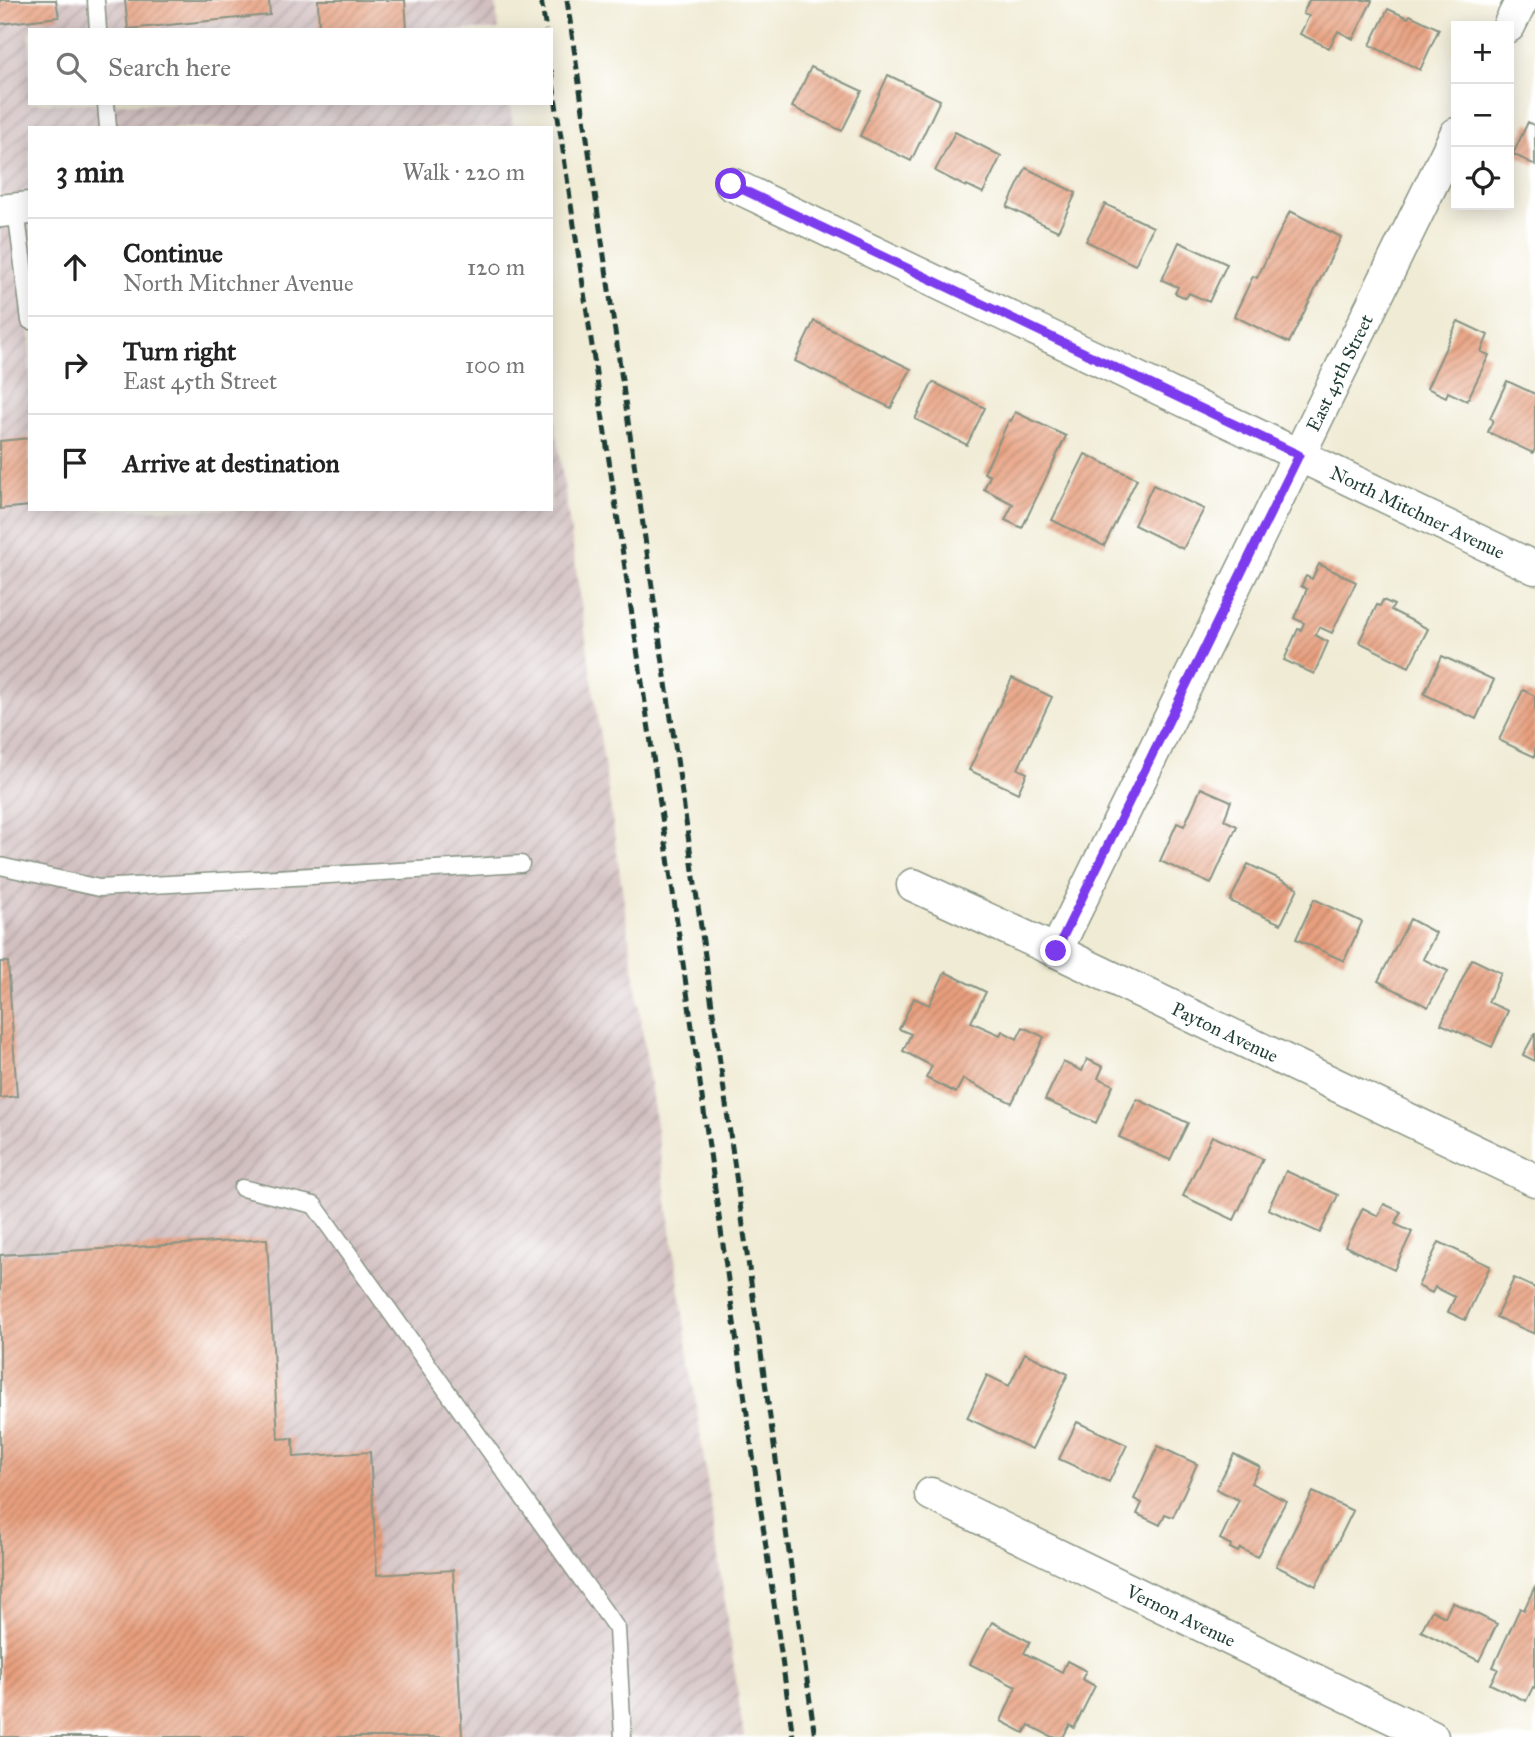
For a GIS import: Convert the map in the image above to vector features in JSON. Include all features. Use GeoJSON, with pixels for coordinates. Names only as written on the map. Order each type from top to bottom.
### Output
{"type":"FeatureCollection","features":[{"type":"Feature","properties":{"kind":"street"},"geometry":{"type":"LineString","coordinates":[[1512,21],[1522,0]]}},
{"type":"Feature","properties":{"kind":"street","name":"East 45th Street"},"geometry":{"type":"LineString","coordinates":[[1056,951],[1451,144]]}},
{"type":"Feature","properties":{"kind":"street","name":"North Mitchner Avenue"},"geometry":{"type":"LineString","coordinates":[[731,184],[1535,568]]}},
{"type":"Feature","properties":{"kind":"street","name":"Payton Avenue"},"geometry":{"type":"LineString","coordinates":[[913,885],[1535,1180]]}},
{"type":"Feature","properties":{"kind":"street","name":"Vernon Avenue"},"geometry":{"type":"LineString","coordinates":[[931,1494],[1432,1737]]}},
{"type":"Feature","properties":{"kind":"lane"},"geometry":{"type":"LineString","coordinates":[[96,0],[99,28]]}},
{"type":"Feature","properties":{"kind":"lane"},"geometry":{"type":"LineString","coordinates":[[106,105],[108,126]]}},
{"type":"Feature","properties":{"kind":"lane"},"geometry":{"type":"LineString","coordinates":[[15,209],[28,306]]}},
{"type":"Feature","properties":{"kind":"lane"},"geometry":{"type":"LineString","coordinates":[[0,866],[99,888],[521,864]]}},
{"type":"Feature","properties":{"kind":"lane"},"geometry":{"type":"LineString","coordinates":[[242,1188],[314,1205],[617,1629],[623,1737]]}},
{"type":"Feature","properties":{"kind":"shaded area"},"geometry":{"type":"Polygon","coordinates":[[[0,0],[495,0],[499,28],[28,28],[28,105],[510,105],[513,126],[28,126],[28,511],[553,511],[553,408],[744,1737],[0,1737],[0,0]]]}},
{"type":"Feature","properties":{"kind":"building"},"geometry":{"type":"Polygon","coordinates":[[[0,0],[56,0],[59,17],[0,24],[0,0]]]}},
{"type":"Feature","properties":{"kind":"building"},"geometry":{"type":"Polygon","coordinates":[[[125,0],[269,0],[270,15],[128,28],[125,0]]]}},
{"type":"Feature","properties":{"kind":"building"},"geometry":{"type":"Polygon","coordinates":[[[318,0],[405,0],[407,28],[319,28],[318,0]]]}},
{"type":"Feature","properties":{"kind":"building"},"geometry":{"type":"Polygon","coordinates":[[[1309,0],[1372,1],[1353,39],[1338,31],[1329,48],[1300,34],[1309,16],[1303,14],[1309,0]]]}},
{"type":"Feature","properties":{"kind":"building"},"geometry":{"type":"Polygon","coordinates":[[[1388,9],[1408,18],[1410,15],[1439,29],[1420,70],[1370,45],[1388,9]]]}},
{"type":"Feature","properties":{"kind":"building"},"geometry":{"type":"Polygon","coordinates":[[[811,67],[862,91],[842,131],[792,107],[811,67]]]}},
{"type":"Feature","properties":{"kind":"building"},"geometry":{"type":"Polygon","coordinates":[[[888,75],[940,100],[911,161],[860,136],[888,75]]]}},
{"type":"Feature","properties":{"kind":"building"},"geometry":{"type":"Polygon","coordinates":[[[1528,122],[1535,126],[1535,165],[1514,154],[1528,122]]]}},
{"type":"Feature","properties":{"kind":"building"},"geometry":{"type":"Polygon","coordinates":[[[955,132],[1001,156],[983,193],[935,171],[955,132]]]}},
{"type":"Feature","properties":{"kind":"building"},"geometry":{"type":"Polygon","coordinates":[[[1026,168],[1076,193],[1058,231],[1007,207],[1026,168]]]}},
{"type":"Feature","properties":{"kind":"building"},"geometry":{"type":"Polygon","coordinates":[[[1105,204],[1153,227],[1135,265],[1086,241],[1105,204]]]}},
{"type":"Feature","properties":{"kind":"building"},"geometry":{"type":"Polygon","coordinates":[[[1290,211],[1341,237],[1289,343],[1234,316],[1253,276],[1257,278],[1290,211]]]}},
{"type":"Feature","properties":{"kind":"building"},"geometry":{"type":"Polygon","coordinates":[[[1179,242],[1227,264],[1209,302],[1189,293],[1186,298],[1175,293],[1178,287],[1162,280],[1179,242]]]}},
{"type":"Feature","properties":{"kind":"building"},"geometry":{"type":"Polygon","coordinates":[[[814,321],[911,369],[891,408],[795,361],[814,321]]]}},
{"type":"Feature","properties":{"kind":"building"},"geometry":{"type":"Polygon","coordinates":[[[1458,321],[1488,335],[1481,352],[1489,355],[1467,401],[1448,392],[1446,397],[1427,388],[1458,321]]]}},
{"type":"Feature","properties":{"kind":"building"},"geometry":{"type":"Polygon","coordinates":[[[1507,381],[1535,394],[1533,453],[1488,432],[1493,420],[1490,418],[1507,381]]]}},
{"type":"Feature","properties":{"kind":"building"},"geometry":{"type":"Polygon","coordinates":[[[933,382],[985,408],[967,445],[915,419],[933,382]]]}},
{"type":"Feature","properties":{"kind":"building"},"geometry":{"type":"Polygon","coordinates":[[[1015,412],[1066,436],[1022,528],[1005,520],[1013,504],[984,489],[990,476],[984,473],[1015,412]]]}},
{"type":"Feature","properties":{"kind":"building"},"geometry":{"type":"Polygon","coordinates":[[[28,438],[28,506],[0,509],[0,441],[28,438]]]}},
{"type":"Feature","properties":{"kind":"building"},"geometry":{"type":"Polygon","coordinates":[[[1085,454],[1137,479],[1104,546],[1052,520],[1085,454]]]}},
{"type":"Feature","properties":{"kind":"building"},"geometry":{"type":"Polygon","coordinates":[[[1153,485],[1204,509],[1183,549],[1134,525],[1153,485]]]}},
{"type":"Feature","properties":{"kind":"building"},"geometry":{"type":"Polygon","coordinates":[[[1319,564],[1356,582],[1332,633],[1319,627],[1315,635],[1328,642],[1314,674],[1284,660],[1298,629],[1301,630],[1304,623],[1294,618],[1307,589],[1301,586],[1306,576],[1312,579],[1319,564]]]}},
{"type":"Feature","properties":{"kind":"building"},"geometry":{"type":"Polygon","coordinates":[[[1383,600],[1394,605],[1391,610],[1428,629],[1409,667],[1359,642],[1377,605],[1380,606],[1383,600]]]}},
{"type":"Feature","properties":{"kind":"building"},"geometry":{"type":"Polygon","coordinates":[[[1442,656],[1494,680],[1476,719],[1424,694],[1442,656]]]}},
{"type":"Feature","properties":{"kind":"building"},"geometry":{"type":"Polygon","coordinates":[[[1012,678],[1052,697],[1018,769],[1027,773],[1018,793],[969,770],[1012,678]]]}},
{"type":"Feature","properties":{"kind":"building"},"geometry":{"type":"Polygon","coordinates":[[[1523,690],[1535,696],[1535,757],[1499,740],[1523,690]]]}},
{"type":"Feature","properties":{"kind":"building"},"geometry":{"type":"Polygon","coordinates":[[[1201,788],[1231,801],[1224,820],[1237,826],[1211,884],[1160,861],[1177,823],[1184,826],[1201,788]]]}},
{"type":"Feature","properties":{"kind":"building"},"geometry":{"type":"Polygon","coordinates":[[[1248,864],[1298,888],[1281,924],[1230,901],[1248,864]]]}},
{"type":"Feature","properties":{"kind":"building"},"geometry":{"type":"Polygon","coordinates":[[[1314,899],[1362,922],[1344,961],[1296,939],[1314,899]]]}},
{"type":"Feature","properties":{"kind":"building"},"geometry":{"type":"Polygon","coordinates":[[[1410,919],[1436,933],[1423,959],[1448,971],[1428,1007],[1378,981],[1410,919]]]}},
{"type":"Feature","properties":{"kind":"building"},"geometry":{"type":"Polygon","coordinates":[[[1472,959],[1501,973],[1488,1002],[1508,1011],[1492,1047],[1441,1024],[1472,959]]]}},
{"type":"Feature","properties":{"kind":"building"},"geometry":{"type":"Polygon","coordinates":[[[0,962],[8,962],[17,1096],[0,1098],[0,962]]]}},
{"type":"Feature","properties":{"kind":"building"},"geometry":{"type":"Polygon","coordinates":[[[945,972],[986,992],[971,1022],[1000,1035],[1002,1031],[1017,1039],[1023,1027],[1044,1037],[1012,1103],[963,1079],[956,1093],[926,1078],[932,1066],[903,1051],[911,1034],[899,1029],[914,998],[929,1005],[945,972]]]}},
{"type":"Feature","properties":{"kind":"building"},"geometry":{"type":"Polygon","coordinates":[[[1535,1033],[1535,1061],[1523,1055],[1535,1033]]]}},
{"type":"Feature","properties":{"kind":"building"},"geometry":{"type":"Polygon","coordinates":[[[1087,1059],[1103,1067],[1098,1078],[1113,1085],[1096,1123],[1045,1100],[1063,1062],[1082,1071],[1087,1059]]]}},
{"type":"Feature","properties":{"kind":"building"},"geometry":{"type":"Polygon","coordinates":[[[1137,1099],[1188,1123],[1170,1160],[1119,1137],[1137,1099]]]}},
{"type":"Feature","properties":{"kind":"building"},"geometry":{"type":"Polygon","coordinates":[[[1212,1136],[1263,1159],[1234,1220],[1183,1196],[1212,1136]]]}},
{"type":"Feature","properties":{"kind":"building"},"geometry":{"type":"Polygon","coordinates":[[[1286,1171],[1338,1195],[1320,1233],[1268,1209],[1286,1171]]]}},
{"type":"Feature","properties":{"kind":"building"},"geometry":{"type":"Polygon","coordinates":[[[1384,1204],[1401,1212],[1395,1224],[1412,1232],[1394,1270],[1345,1246],[1363,1208],[1378,1216],[1384,1204]]]}},
{"type":"Feature","properties":{"kind":"building"},"geometry":{"type":"Polygon","coordinates":[[[267,1239],[278,1439],[293,1438],[294,1457],[370,1452],[377,1575],[453,1570],[462,1737],[0,1737],[0,1255],[267,1239]]]}},
{"type":"Feature","properties":{"kind":"building"},"geometry":{"type":"Polygon","coordinates":[[[1439,1242],[1490,1266],[1465,1320],[1448,1312],[1455,1297],[1435,1287],[1432,1293],[1418,1286],[1439,1242]]]}},
{"type":"Feature","properties":{"kind":"building"},"geometry":{"type":"Polygon","coordinates":[[[1514,1278],[1535,1288],[1535,1334],[1496,1317],[1514,1278]]]}},
{"type":"Feature","properties":{"kind":"building"},"geometry":{"type":"Polygon","coordinates":[[[1025,1353],[1068,1374],[1032,1449],[967,1418],[987,1375],[1009,1386],[1025,1353]]]}},
{"type":"Feature","properties":{"kind":"building"},"geometry":{"type":"Polygon","coordinates":[[[1077,1422],[1127,1445],[1109,1482],[1059,1459],[1077,1422]]]}},
{"type":"Feature","properties":{"kind":"building"},"geometry":{"type":"Polygon","coordinates":[[[1158,1446],[1197,1464],[1173,1517],[1165,1514],[1160,1525],[1137,1514],[1142,1503],[1134,1499],[1158,1446]]]}},
{"type":"Feature","properties":{"kind":"building"},"geometry":{"type":"Polygon","coordinates":[[[1234,1454],[1260,1467],[1251,1483],[1286,1501],[1257,1557],[1240,1548],[1238,1552],[1220,1539],[1239,1500],[1216,1489],[1234,1454]]]}},
{"type":"Feature","properties":{"kind":"building"},"geometry":{"type":"Polygon","coordinates":[[[1313,1492],[1353,1511],[1316,1586],[1276,1566],[1313,1492]]]}},
{"type":"Feature","properties":{"kind":"building"},"geometry":{"type":"Polygon","coordinates":[[[1535,1586],[1535,1688],[1533,1687],[1526,1701],[1490,1684],[1498,1669],[1493,1667],[1520,1608],[1524,1610],[1535,1586]]]}},
{"type":"Feature","properties":{"kind":"building"},"geometry":{"type":"Polygon","coordinates":[[[1452,1602],[1497,1624],[1479,1661],[1421,1631],[1432,1610],[1445,1617],[1452,1602]]]}},
{"type":"Feature","properties":{"kind":"building"},"geometry":{"type":"Polygon","coordinates":[[[992,1622],[1030,1642],[1024,1653],[1062,1672],[1067,1661],[1086,1671],[1082,1679],[1095,1686],[1074,1728],[1070,1725],[1063,1737],[1052,1737],[1029,1725],[1024,1733],[1001,1721],[1016,1687],[970,1664],[992,1622]]]}},
{"type":"Feature","properties":{"kind":"railway"},"geometry":{"type":"LineString","coordinates":[[541,0],[546,28]]}},
{"type":"Feature","properties":{"kind":"railway"},"geometry":{"type":"LineString","coordinates":[[567,0],[815,1737]]}},
{"type":"Feature","properties":{"kind":"railway"},"geometry":{"type":"LineString","coordinates":[[553,83],[666,844],[793,1737]]}},
{"type":"Feature","properties":{"kind":"route"},"geometry":{"type":"LineString","coordinates":[[731,184],[1299,455],[1056,951]]}}]}
